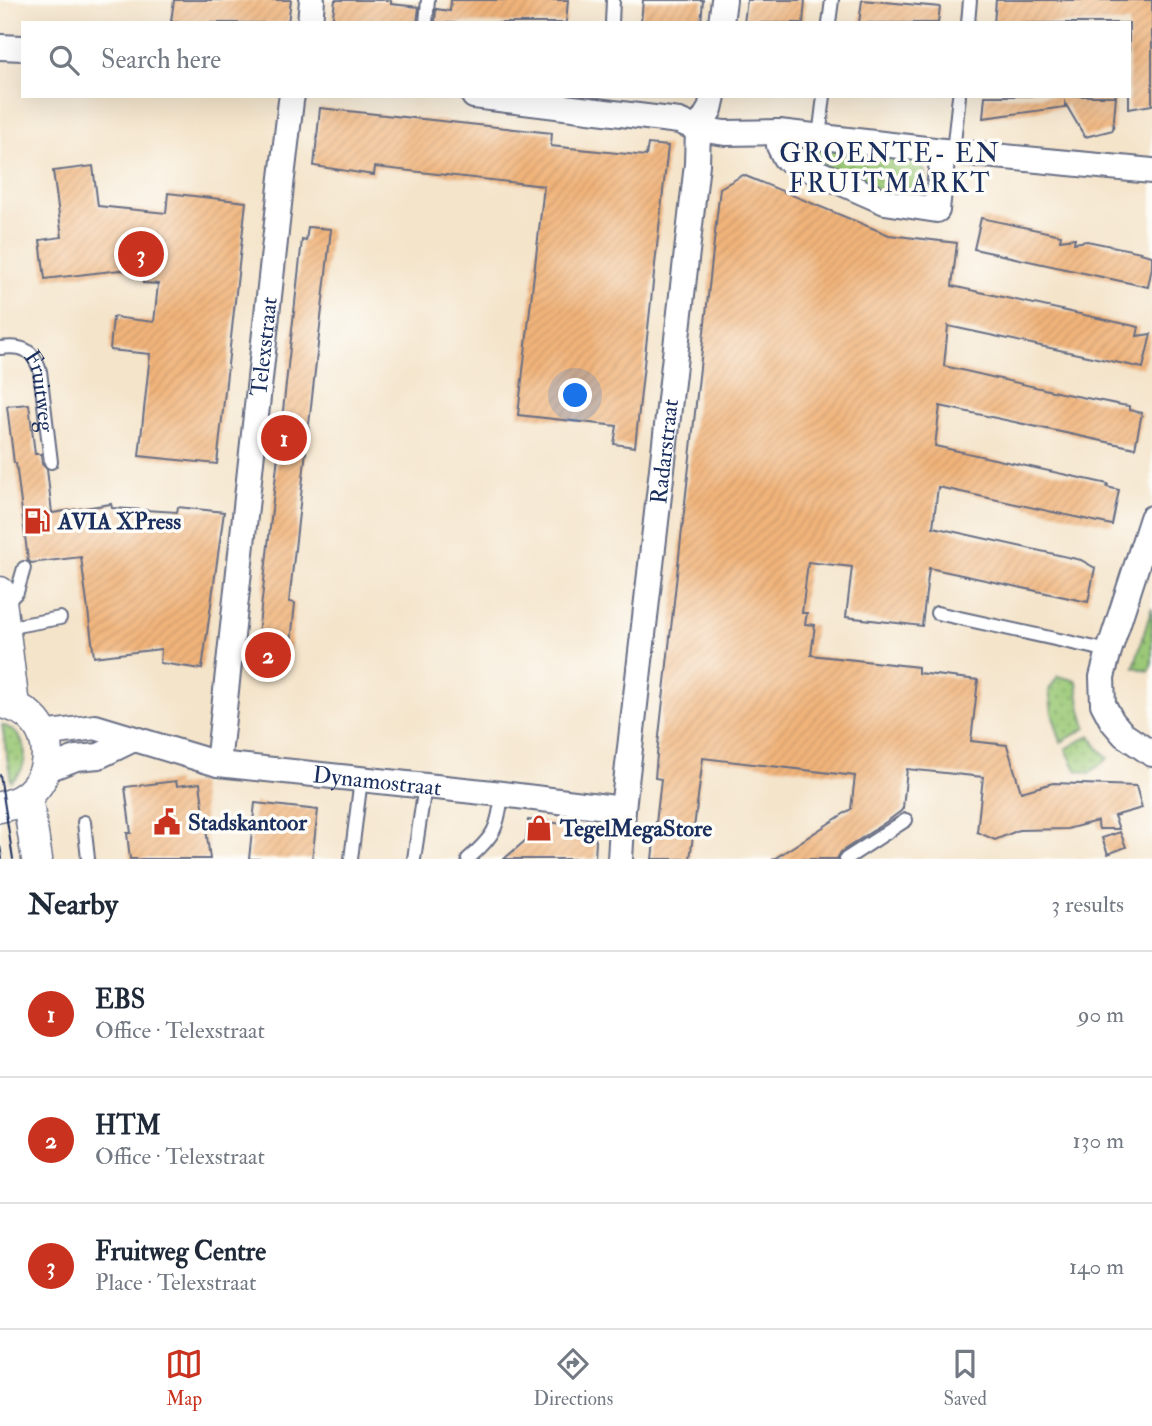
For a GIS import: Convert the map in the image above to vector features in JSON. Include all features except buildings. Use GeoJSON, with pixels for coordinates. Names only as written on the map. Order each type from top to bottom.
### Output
{"type":"FeatureCollection","features":[{"type":"Feature","properties":{"kind":"street"},"geometry":{"type":"LineString","coordinates":[[310,21],[313,0]]}},
{"type":"Feature","properties":{"kind":"street"},"geometry":{"type":"LineString","coordinates":[[722,21],[724,0]]}},
{"type":"Feature","properties":{"kind":"street"},"geometry":{"type":"LineString","coordinates":[[0,47],[21,48]]}},
{"type":"Feature","properties":{"kind":"street","name":"Telexstraat"},"geometry":{"type":"LineString","coordinates":[[218,764],[291,98]]}},
{"type":"Feature","properties":{"kind":"street"},"geometry":{"type":"LineString","coordinates":[[507,98],[606,104],[679,121],[698,129],[725,133],[779,132],[1152,171]]}},
{"type":"Feature","properties":{"kind":"street","name":"Radarstraat"},"geometry":{"type":"LineString","coordinates":[[620,859],[623,809],[697,164],[698,129],[710,109],[713,98]]}},
{"type":"Feature","properties":{"kind":"street"},"geometry":{"type":"LineString","coordinates":[[779,132],[779,146],[785,158],[885,202],[937,210],[948,151]]}},
{"type":"Feature","properties":{"kind":"street"},"geometry":{"type":"LineString","coordinates":[[1152,518],[1102,677],[1103,704],[1112,721],[1124,735],[1152,754]]}},
{"type":"Feature","properties":{"kind":"street"},"geometry":{"type":"LineString","coordinates":[[0,807],[27,796],[35,788],[45,770],[47,751],[43,734],[31,717],[7,704],[2,609]]}},
{"type":"Feature","properties":{"kind":"street","name":"Dynamostraat"},"geometry":{"type":"LineString","coordinates":[[43,734],[95,727],[218,764],[623,809]]}},
{"type":"Feature","properties":{"kind":"street"},"geometry":{"type":"LineString","coordinates":[[45,770],[76,758],[99,756],[134,739]]}},
{"type":"Feature","properties":{"kind":"street"},"geometry":{"type":"LineString","coordinates":[[27,796],[37,859]]}},
{"type":"Feature","properties":{"kind":"lane"},"geometry":{"type":"LineString","coordinates":[[425,21],[428,0]]}},
{"type":"Feature","properties":{"kind":"lane"},"geometry":{"type":"LineString","coordinates":[[612,21],[613,0]]}},
{"type":"Feature","properties":{"kind":"lane"},"geometry":{"type":"LineString","coordinates":[[829,21],[832,0]]}},
{"type":"Feature","properties":{"kind":"lane"},"geometry":{"type":"LineString","coordinates":[[968,21],[970,0]]}},
{"type":"Feature","properties":{"kind":"lane"},"geometry":{"type":"LineString","coordinates":[[819,137],[824,98]]}},
{"type":"Feature","properties":{"kind":"lane"},"geometry":{"type":"LineString","coordinates":[[948,151],[960,98]]}},
{"type":"Feature","properties":{"kind":"lane","name":"Fruitweg"},"geometry":{"type":"LineString","coordinates":[[0,348],[11,346],[27,349],[37,359],[51,462]]}},
{"type":"Feature","properties":{"kind":"lane"},"geometry":{"type":"LineString","coordinates":[[2,609],[17,592],[24,568]]}},
{"type":"Feature","properties":{"kind":"lane"},"geometry":{"type":"LineString","coordinates":[[2,609],[60,618]]}},
{"type":"Feature","properties":{"kind":"lane"},"geometry":{"type":"LineString","coordinates":[[937,613],[1109,651]]}},
{"type":"Feature","properties":{"kind":"lane"},"geometry":{"type":"LineString","coordinates":[[351,859],[361,779]]}},
{"type":"Feature","properties":{"kind":"lane"},"geometry":{"type":"LineString","coordinates":[[414,859],[425,786]]}},
{"type":"Feature","properties":{"kind":"lane"},"geometry":{"type":"LineString","coordinates":[[468,859],[489,841],[499,818],[502,794]]}},
{"type":"Feature","properties":{"kind":"lane"},"geometry":{"type":"LineString","coordinates":[[846,859],[906,820]]}},
{"type":"Feature","properties":{"kind":"lane"},"geometry":{"type":"LineString","coordinates":[[83,822],[88,859]]}},
{"type":"Feature","properties":{"kind":"green space"},"geometry":{"type":"Polygon","coordinates":[[[794,147],[916,159],[924,169],[924,184],[910,195],[893,196],[793,151],[794,147]]]}},
{"type":"Feature","properties":{"kind":"green space"},"geometry":{"type":"Polygon","coordinates":[[[1152,607],[1152,662],[1149,671],[1134,667],[1152,607]]]}},
{"type":"Feature","properties":{"kind":"green space"},"geometry":{"type":"Polygon","coordinates":[[[1058,676],[1077,681],[1086,728],[1061,742],[1052,713],[1049,690],[1058,676]]]}},
{"type":"Feature","properties":{"kind":"green space"},"geometry":{"type":"Polygon","coordinates":[[[2,725],[17,735],[25,750],[23,767],[11,781],[2,725]]]}},
{"type":"Feature","properties":{"kind":"green space"},"geometry":{"type":"Polygon","coordinates":[[[1090,735],[1108,758],[1090,773],[1076,770],[1066,749],[1090,735]]]}},
{"type":"Feature","properties":{"kind":"tram line"},"geometry":{"type":"LineString","coordinates":[[0,775],[13,859]]}},
{"type":"Feature","properties":{"kind":"tram line"},"geometry":{"type":"LineString","coordinates":[[0,846],[2,859]]}},
{"type":"Feature","properties":{"kind":"place","name":"Fruitweg Centre"},"geometry":{"type":"Point","coordinates":[141,254]}},
{"type":"Feature","properties":{"kind":"place","name":"EBS"},"geometry":{"type":"Point","coordinates":[284,438]}},
{"type":"Feature","properties":{"kind":"place","name":"AVIA XPress"},"geometry":{"type":"Point","coordinates":[37,521]}},
{"type":"Feature","properties":{"kind":"place","name":"HTM"},"geometry":{"type":"Point","coordinates":[268,655]}},
{"type":"Feature","properties":{"kind":"place","name":"Stadskantoor"},"geometry":{"type":"Point","coordinates":[167,822]}},
{"type":"Feature","properties":{"kind":"place","name":"TegelMegaStore"},"geometry":{"type":"Point","coordinates":[539,828]}},
{"type":"Feature","properties":{"kind":"district","name":"GROENTE- EN FRUITMARKT"},"geometry":{"type":"Point","coordinates":[890,169]}}]}
